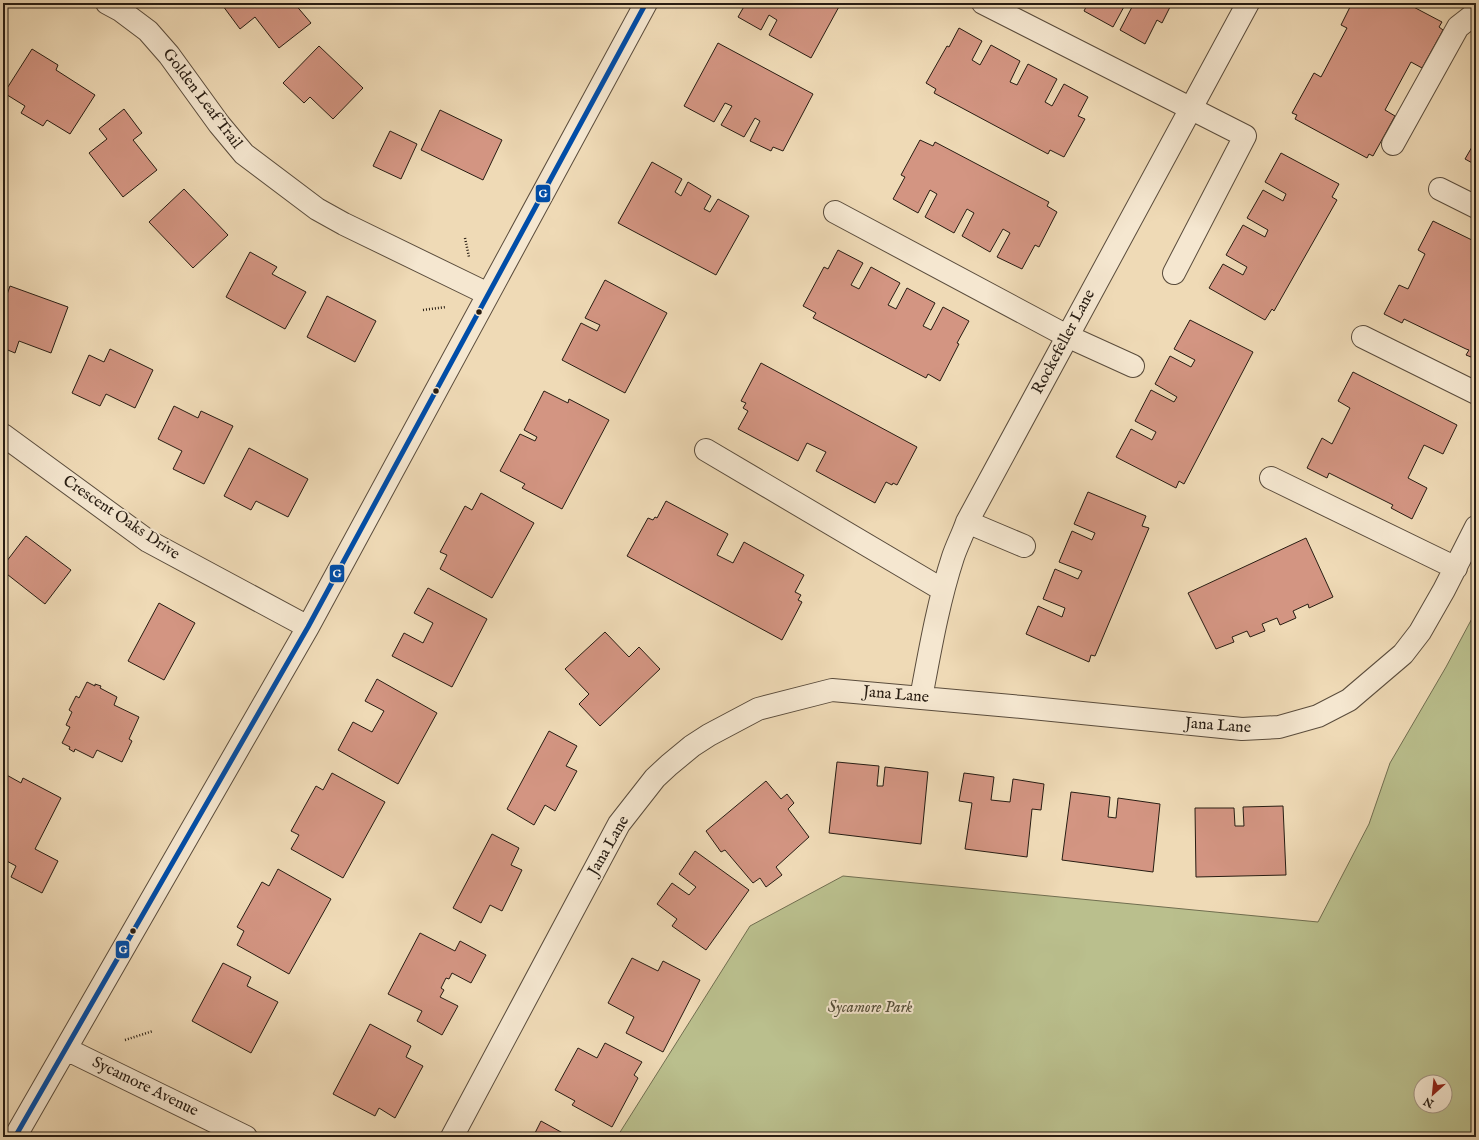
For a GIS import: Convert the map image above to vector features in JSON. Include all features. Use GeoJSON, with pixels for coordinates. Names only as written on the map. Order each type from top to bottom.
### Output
{"type":"FeatureCollection","features":[{"type":"Feature","properties":{"kind":"street","name":"Golden Leaf Trail"},"geometry":{"type":"LineString","coordinates":[[107,3],[120,10],[148,31],[169,55],[218,124],[244,154],[317,209],[344,224],[488,294]]}},
{"type":"Feature","properties":{"kind":"street"},"geometry":{"type":"LineString","coordinates":[[15,1137],[308,627],[646,3]]}},
{"type":"Feature","properties":{"kind":"street"},"geometry":{"type":"LineString","coordinates":[[983,3],[1245,136],[1174,273]]}},
{"type":"Feature","properties":{"kind":"street","name":"Rockefeller Lane"},"geometry":{"type":"LineString","coordinates":[[922,698],[934,629],[943,590],[953,555],[967,522],[1248,3]]}},
{"type":"Feature","properties":{"kind":"street"},"geometry":{"type":"LineString","coordinates":[[1393,144],[1458,27],[1476,13]]}},
{"type":"Feature","properties":{"kind":"street"},"geometry":{"type":"LineString","coordinates":[[1440,189],[1476,207]]}},
{"type":"Feature","properties":{"kind":"street"},"geometry":{"type":"LineString","coordinates":[[835,212],[1067,336],[1134,366]]}},
{"type":"Feature","properties":{"kind":"street"},"geometry":{"type":"LineString","coordinates":[[1363,337],[1476,393]]}},
{"type":"Feature","properties":{"kind":"street","name":"Crescent Oaks Drive"},"geometry":{"type":"LineString","coordinates":[[3,435],[148,541],[308,627]]}},
{"type":"Feature","properties":{"kind":"street"},"geometry":{"type":"LineString","coordinates":[[706,450],[943,590]]}},
{"type":"Feature","properties":{"kind":"street"},"geometry":{"type":"LineString","coordinates":[[1271,478],[1456,568]]}},
{"type":"Feature","properties":{"kind":"street"},"geometry":{"type":"LineString","coordinates":[[967,522],[1024,546]]}},
{"type":"Feature","properties":{"kind":"street","name":"Jana Lane"},"geometry":{"type":"LineString","coordinates":[[452,1137],[619,824],[655,778],[668,765],[709,735],[758,709],[832,690],[1242,729],[1279,727],[1318,716],[1349,700],[1403,654],[1420,632],[1456,568],[1476,527]]}},
{"type":"Feature","properties":{"kind":"street","name":"Sycamore Avenue"},"geometry":{"type":"LineString","coordinates":[[66,1049],[246,1137]]}},
{"type":"Feature","properties":{"kind":"path"},"geometry":{"type":"LineString","coordinates":[[465,238],[470,260]]}},
{"type":"Feature","properties":{"kind":"path"},"geometry":{"type":"LineString","coordinates":[[423,310],[446,307]]}},
{"type":"Feature","properties":{"kind":"path"},"geometry":{"type":"LineString","coordinates":[[125,1040],[153,1031]]}},
{"type":"Feature","properties":{"kind":"green space","name":"Sycamore Park"},"geometry":{"type":"Polygon","coordinates":[[[1476,611],[1476,1137],[617,1137],[750,926],[843,876],[1318,922],[1369,824],[1390,763],[1446,667],[1476,611]]]}},
{"type":"Feature","properties":{"kind":"building"},"geometry":{"type":"Polygon","coordinates":[[[227,3],[294,3],[311,23],[279,48],[255,17],[240,29],[223,6],[227,3]]]}},
{"type":"Feature","properties":{"kind":"building"},"geometry":{"type":"Polygon","coordinates":[[[746,3],[841,3],[811,58],[769,35],[777,20],[769,15],[761,30],[738,17],[746,3]]]}},
{"type":"Feature","properties":{"kind":"building"},"geometry":{"type":"Polygon","coordinates":[[[1088,3],[1126,3],[1113,27],[1084,11],[1088,3]]]}},
{"type":"Feature","properties":{"kind":"building"},"geometry":{"type":"Polygon","coordinates":[[[1126,3],[1172,3],[1162,23],[1157,20],[1145,44],[1120,30],[1132,7],[1126,3]]]}},
{"type":"Feature","properties":{"kind":"building"},"geometry":{"type":"Polygon","coordinates":[[[1352,3],[1406,3],[1442,22],[1439,27],[1443,30],[1422,68],[1411,62],[1385,110],[1395,116],[1373,156],[1369,154],[1367,158],[1295,119],[1297,115],[1292,113],[1314,73],[1321,77],[1347,28],[1341,25],[1352,3]]]}},
{"type":"Feature","properties":{"kind":"building"},"geometry":{"type":"Polygon","coordinates":[[[959,28],[982,41],[972,60],[980,65],[991,45],[1020,61],[1010,82],[1017,85],[1028,64],[1057,79],[1045,102],[1052,106],[1064,84],[1088,97],[1078,116],[1085,119],[1064,157],[1050,150],[1048,154],[934,93],[936,89],[926,83],[947,46],[949,47],[959,28]]]}},
{"type":"Feature","properties":{"kind":"building"},"geometry":{"type":"Polygon","coordinates":[[[718,43],[813,94],[783,151],[773,147],[771,151],[750,141],[760,121],[755,118],[744,137],[721,125],[732,106],[725,103],[714,122],[684,106],[718,43]]]}},
{"type":"Feature","properties":{"kind":"building"},"geometry":{"type":"Polygon","coordinates":[[[319,46],[363,88],[333,119],[310,97],[304,103],[283,83],[319,46]]]}},
{"type":"Feature","properties":{"kind":"building"},"geometry":{"type":"Polygon","coordinates":[[[32,49],[58,65],[56,70],[95,95],[70,134],[47,120],[43,126],[21,113],[25,106],[4,93],[32,49]]]}},
{"type":"Feature","properties":{"kind":"building"},"geometry":{"type":"Polygon","coordinates":[[[124,109],[142,133],[133,140],[157,170],[123,197],[89,153],[107,139],[99,129],[124,109]]]}},
{"type":"Feature","properties":{"kind":"building"},"geometry":{"type":"Polygon","coordinates":[[[440,110],[502,140],[483,180],[421,150],[440,110]]]}},
{"type":"Feature","properties":{"kind":"building"},"geometry":{"type":"Polygon","coordinates":[[[390,131],[417,144],[401,179],[373,166],[390,131]]]}},
{"type":"Feature","properties":{"kind":"building"},"geometry":{"type":"Polygon","coordinates":[[[920,140],[933,146],[935,142],[1049,202],[1047,206],[1057,212],[1039,247],[1035,245],[1022,269],[997,257],[1010,233],[1003,229],[990,252],[962,236],[974,213],[967,209],[954,233],[925,217],[937,194],[930,190],[918,213],[893,199],[905,177],[901,175],[920,140]]]}},
{"type":"Feature","properties":{"kind":"building"},"geometry":{"type":"Polygon","coordinates":[[[1476,140],[1476,165],[1465,159],[1476,140]]]}},
{"type":"Feature","properties":{"kind":"building"},"geometry":{"type":"Polygon","coordinates":[[[1281,153],[1339,184],[1332,197],[1337,200],[1274,311],[1272,309],[1265,320],[1209,288],[1223,264],[1243,275],[1247,267],[1226,255],[1243,225],[1265,237],[1268,230],[1247,218],[1263,190],[1283,201],[1286,194],[1265,182],[1281,153]]]}},
{"type":"Feature","properties":{"kind":"building"},"geometry":{"type":"Polygon","coordinates":[[[652,162],[682,179],[675,192],[681,196],[688,182],[711,196],[704,209],[710,212],[718,199],[749,216],[716,275],[618,223],[652,162]]]}},
{"type":"Feature","properties":{"kind":"building"},"geometry":{"type":"Polygon","coordinates":[[[184,189],[228,235],[193,268],[149,222],[184,189]]]}},
{"type":"Feature","properties":{"kind":"building"},"geometry":{"type":"Polygon","coordinates":[[[1433,221],[1476,242],[1476,359],[1466,355],[1469,350],[1404,319],[1402,323],[1384,314],[1399,285],[1408,289],[1425,254],[1418,250],[1433,221]]]}},
{"type":"Feature","properties":{"kind":"building"},"geometry":{"type":"Polygon","coordinates":[[[838,250],[863,263],[851,285],[859,289],[871,267],[900,283],[888,305],[896,309],[907,288],[935,303],[923,326],[931,330],[943,307],[969,321],[957,343],[959,344],[940,381],[928,374],[926,378],[813,318],[816,313],[803,306],[824,267],[828,269],[838,250]]]}},
{"type":"Feature","properties":{"kind":"building"},"geometry":{"type":"Polygon","coordinates":[[[250,252],[277,267],[272,274],[306,292],[285,329],[226,297],[250,252]]]}},
{"type":"Feature","properties":{"kind":"building"},"geometry":{"type":"Polygon","coordinates":[[[605,280],[667,313],[625,393],[562,360],[581,323],[597,331],[600,325],[585,318],[605,280]]]}},
{"type":"Feature","properties":{"kind":"building"},"geometry":{"type":"Polygon","coordinates":[[[10,286],[68,307],[51,353],[19,341],[15,353],[3,348],[3,306],[10,286]]]}},
{"type":"Feature","properties":{"kind":"building"},"geometry":{"type":"Polygon","coordinates":[[[327,296],[376,321],[355,362],[307,337],[327,296]]]}},
{"type":"Feature","properties":{"kind":"building"},"geometry":{"type":"Polygon","coordinates":[[[1190,320],[1253,352],[1184,484],[1179,481],[1176,488],[1116,457],[1131,429],[1152,440],[1156,432],[1135,421],[1151,390],[1174,402],[1177,397],[1155,384],[1170,356],[1191,367],[1195,360],[1174,349],[1190,320]]]}},
{"type":"Feature","properties":{"kind":"building"},"geometry":{"type":"Polygon","coordinates":[[[110,349],[153,370],[135,408],[106,394],[100,406],[72,393],[89,355],[104,362],[110,349]]]}},
{"type":"Feature","properties":{"kind":"building"},"geometry":{"type":"Polygon","coordinates":[[[761,363],[917,447],[897,485],[893,483],[892,485],[886,482],[875,503],[816,471],[826,452],[807,443],[798,461],[738,429],[748,411],[743,408],[746,403],[741,401],[761,363]]]}},
{"type":"Feature","properties":{"kind":"building"},"geometry":{"type":"Polygon","coordinates":[[[1353,372],[1457,425],[1443,454],[1424,445],[1408,478],[1427,488],[1412,519],[1391,508],[1393,505],[1329,473],[1327,478],[1307,468],[1322,438],[1332,444],[1350,408],[1338,401],[1353,372]]]}},
{"type":"Feature","properties":{"kind":"building"},"geometry":{"type":"Polygon","coordinates":[[[544,391],[568,403],[569,399],[609,420],[562,509],[522,488],[525,484],[500,471],[520,434],[535,441],[537,437],[524,430],[544,391]]]}},
{"type":"Feature","properties":{"kind":"building"},"geometry":{"type":"Polygon","coordinates":[[[174,406],[198,418],[201,411],[233,426],[204,484],[173,469],[182,451],[158,439],[174,406]]]}},
{"type":"Feature","properties":{"kind":"building"},"geometry":{"type":"Polygon","coordinates":[[[249,448],[308,479],[288,517],[256,501],[251,510],[224,496],[249,448]]]}},
{"type":"Feature","properties":{"kind":"building"},"geometry":{"type":"Polygon","coordinates":[[[1088,492],[1146,516],[1142,526],[1149,528],[1095,656],[1091,655],[1089,662],[1026,634],[1038,606],[1062,617],[1065,608],[1043,599],[1055,569],[1078,579],[1082,571],[1059,562],[1072,531],[1092,540],[1095,533],[1074,524],[1088,492]]]}},
{"type":"Feature","properties":{"kind":"building"},"geometry":{"type":"Polygon","coordinates":[[[481,493],[534,523],[492,598],[440,569],[447,555],[440,552],[465,506],[472,510],[481,493]]]}},
{"type":"Feature","properties":{"kind":"building"},"geometry":{"type":"Polygon","coordinates":[[[666,501],[728,534],[717,555],[733,563],[744,542],[804,575],[795,592],[801,595],[798,600],[802,602],[782,640],[627,556],[648,518],[653,520],[655,517],[657,518],[666,501]]]}},
{"type":"Feature","properties":{"kind":"building"},"geometry":{"type":"Polygon","coordinates":[[[26,536],[71,570],[45,604],[3,571],[3,566],[26,536]]]}},
{"type":"Feature","properties":{"kind":"building"},"geometry":{"type":"Polygon","coordinates":[[[1306,538],[1333,597],[1309,608],[1308,604],[1293,611],[1296,618],[1280,625],[1277,618],[1262,624],[1265,631],[1250,637],[1247,631],[1232,637],[1234,642],[1216,649],[1188,593],[1306,538]]]}},
{"type":"Feature","properties":{"kind":"building"},"geometry":{"type":"Polygon","coordinates":[[[428,588],[487,619],[452,687],[392,656],[404,633],[423,643],[433,623],[414,613],[428,588]]]}},
{"type":"Feature","properties":{"kind":"building"},"geometry":{"type":"Polygon","coordinates":[[[159,603],[195,623],[164,680],[128,661],[159,603]]]}},
{"type":"Feature","properties":{"kind":"building"},"geometry":{"type":"Polygon","coordinates":[[[605,632],[629,657],[639,647],[660,669],[600,726],[579,704],[589,694],[565,669],[605,632]]]}},
{"type":"Feature","properties":{"kind":"building"},"geometry":{"type":"Polygon","coordinates":[[[377,679],[437,713],[398,784],[338,750],[353,722],[372,732],[384,711],[365,701],[377,679]]]}},
{"type":"Feature","properties":{"kind":"building"},"geometry":{"type":"Polygon","coordinates":[[[87,682],[95,686],[95,684],[101,686],[100,688],[117,697],[114,705],[139,717],[129,739],[132,741],[122,762],[97,750],[93,758],[75,749],[74,752],[69,749],[70,747],[62,743],[70,727],[66,725],[72,712],[69,710],[76,696],[79,698],[87,682]]]}},
{"type":"Feature","properties":{"kind":"building"},"geometry":{"type":"Polygon","coordinates":[[[549,731],[577,746],[566,766],[577,771],[555,811],[545,805],[534,825],[507,809],[549,731]]]}},
{"type":"Feature","properties":{"kind":"building"},"geometry":{"type":"Polygon","coordinates":[[[837,762],[879,766],[877,786],[883,786],[885,767],[928,772],[921,844],[829,833],[837,762]]]}},
{"type":"Feature","properties":{"kind":"building"},"geometry":{"type":"Polygon","coordinates":[[[3,773],[21,783],[23,778],[61,798],[35,849],[58,861],[42,893],[11,877],[16,866],[3,859],[3,817],[5,814],[3,813],[3,773]]]}},
{"type":"Feature","properties":{"kind":"building"},"geometry":{"type":"Polygon","coordinates":[[[332,773],[385,802],[343,878],[291,849],[299,835],[291,831],[316,786],[323,790],[332,773]]]}},
{"type":"Feature","properties":{"kind":"building"},"geometry":{"type":"Polygon","coordinates":[[[964,773],[994,777],[991,800],[1010,802],[1013,779],[1044,784],[1041,810],[1032,809],[1027,857],[965,849],[972,803],[959,801],[964,773]]]}},
{"type":"Feature","properties":{"kind":"building"},"geometry":{"type":"Polygon","coordinates":[[[766,781],[781,799],[787,794],[794,803],[788,809],[809,837],[776,867],[782,875],[766,887],[760,878],[753,883],[725,850],[721,852],[706,831],[766,781]]]}},
{"type":"Feature","properties":{"kind":"building"},"geometry":{"type":"Polygon","coordinates":[[[1071,792],[1110,797],[1108,817],[1116,818],[1118,798],[1160,804],[1153,872],[1062,860],[1071,792]]]}},
{"type":"Feature","properties":{"kind":"building"},"geometry":{"type":"Polygon","coordinates":[[[1283,806],[1286,875],[1196,877],[1195,808],[1234,808],[1235,826],[1244,826],[1243,807],[1283,806]]]}},
{"type":"Feature","properties":{"kind":"building"},"geometry":{"type":"Polygon","coordinates":[[[492,834],[519,848],[511,865],[522,870],[502,911],[490,905],[481,923],[453,908],[492,834]]]}},
{"type":"Feature","properties":{"kind":"building"},"geometry":{"type":"Polygon","coordinates":[[[695,851],[749,890],[706,950],[672,926],[677,919],[657,904],[672,883],[689,895],[696,887],[679,874],[695,851]]]}},
{"type":"Feature","properties":{"kind":"building"},"geometry":{"type":"Polygon","coordinates":[[[278,869],[331,899],[289,974],[237,945],[244,931],[237,927],[262,882],[269,886],[278,869]]]}},
{"type":"Feature","properties":{"kind":"building"},"geometry":{"type":"Polygon","coordinates":[[[420,933],[455,951],[460,941],[486,955],[471,983],[452,973],[449,979],[446,978],[441,988],[444,990],[440,997],[458,1006],[442,1035],[417,1021],[422,1011],[388,994],[420,933]]]}},
{"type":"Feature","properties":{"kind":"building"},"geometry":{"type":"Polygon","coordinates":[[[632,958],[658,971],[663,961],[700,980],[663,1052],[626,1033],[634,1017],[608,1003],[632,958]]]}},
{"type":"Feature","properties":{"kind":"building"},"geometry":{"type":"Polygon","coordinates":[[[223,963],[251,977],[247,986],[278,1002],[251,1053],[192,1021],[223,963]]]}},
{"type":"Feature","properties":{"kind":"building"},"geometry":{"type":"Polygon","coordinates":[[[370,1024],[411,1046],[406,1057],[423,1066],[395,1118],[379,1108],[375,1116],[333,1094],[370,1024]]]}},
{"type":"Feature","properties":{"kind":"building"},"geometry":{"type":"Polygon","coordinates":[[[605,1043],[642,1062],[634,1075],[638,1078],[612,1127],[572,1105],[575,1101],[555,1090],[578,1048],[597,1058],[605,1043]]]}},
{"type":"Feature","properties":{"kind":"building"},"geometry":{"type":"Polygon","coordinates":[[[541,1121],[570,1137],[533,1137],[541,1121]]]}},
{"type":"Feature","properties":{"kind":"transit line","name":"G"},"geometry":{"type":"LineString","coordinates":[[15,1137],[308,627],[646,3]]}}]}
